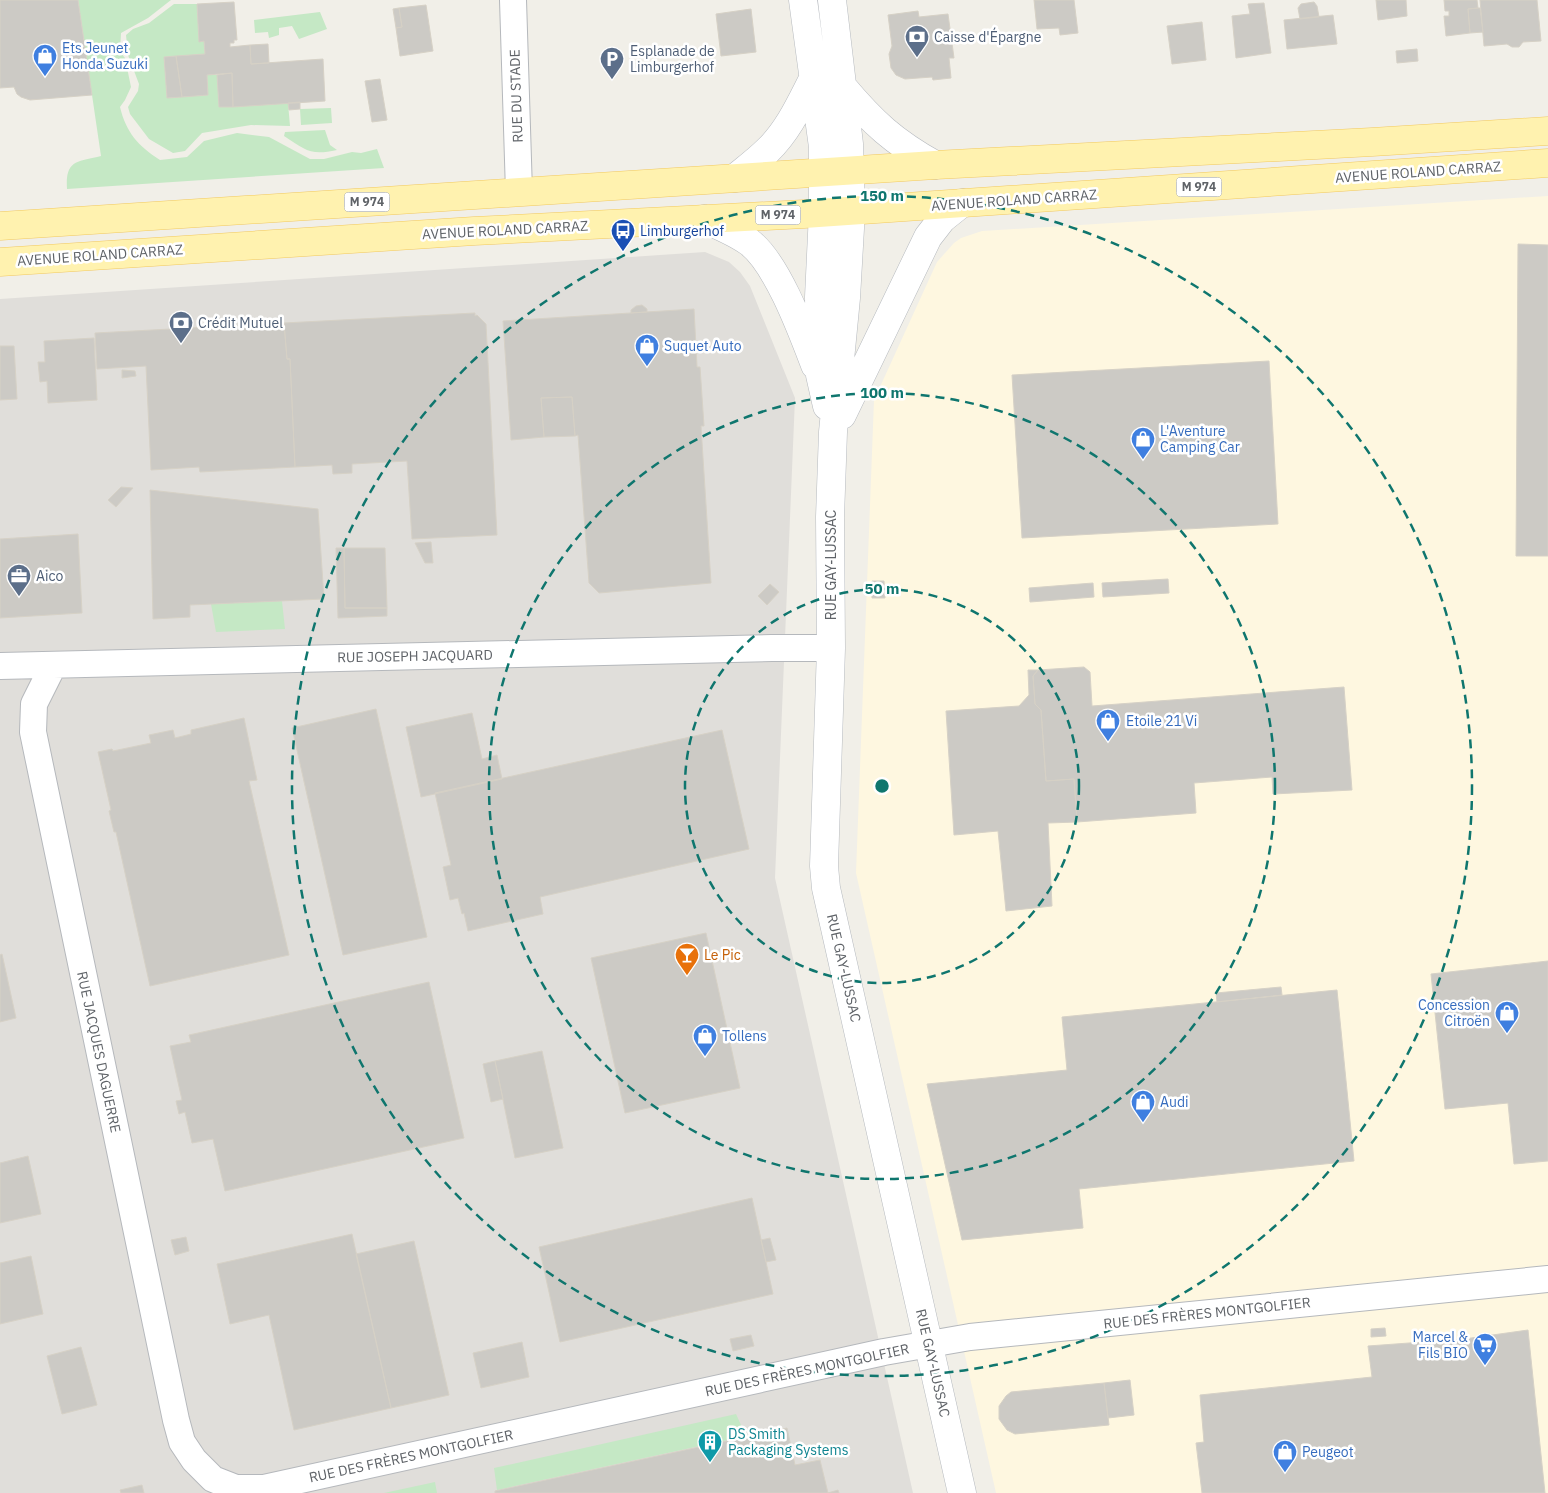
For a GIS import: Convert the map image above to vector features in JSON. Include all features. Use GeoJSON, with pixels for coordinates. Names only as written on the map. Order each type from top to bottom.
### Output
{"type":"FeatureCollection","features":[{"type":"Feature","properties":{"kind":"main road","name":"RUE GAY-LUSSAC"},"geometry":{"type":"LineString","coordinates":[[804,0],[823,147],[824,212],[819,297],[820,375],[833,432]]}},
{"type":"Feature","properties":{"kind":"main road","name":"RUE GAY-LUSSAC"},"geometry":{"type":"LineString","coordinates":[[832,0],[851,171],[851,211],[846,298],[833,432],[830,518],[831,648],[824,866],[826,888],[962,1493]]}},
{"type":"Feature","properties":{"kind":"main road"},"geometry":{"type":"LineString","coordinates":[[735,178],[768,151],[777,141],[795,115],[814,77]]}},
{"type":"Feature","properties":{"kind":"main road"},"geometry":{"type":"LineString","coordinates":[[842,86],[882,130],[908,150],[935,165]]}},
{"type":"Feature","properties":{"kind":"main road"},"geometry":{"type":"LineString","coordinates":[[824,172],[1548,131]]}},
{"type":"Feature","properties":{"kind":"main road","name":"AVENUE ROLAND CARRAZ"},"geometry":{"type":"LineString","coordinates":[[0,262],[474,231],[851,211],[1548,163]]}},
{"type":"Feature","properties":{"kind":"main road","name":"M 974"},"geometry":{"type":"LineString","coordinates":[[0,226],[824,172]]}},
{"type":"Feature","properties":{"kind":"main road"},"geometry":{"type":"LineString","coordinates":[[833,432],[928,237],[942,219],[962,203]]}},
{"type":"Feature","properties":{"kind":"main road"},"geometry":{"type":"LineString","coordinates":[[704,219],[731,230],[751,243],[764,256],[778,279],[820,375]]}},
{"type":"Feature","properties":{"kind":"street","name":"RUE DU STADE"},"geometry":{"type":"LineString","coordinates":[[513,0],[519,192]]}},
{"type":"Feature","properties":{"kind":"street","name":"RUE JOSEPH JACQUARD"},"geometry":{"type":"LineString","coordinates":[[0,666],[752,648],[831,648]]}},
{"type":"Feature","properties":{"kind":"street","name":"RUE JACQUES DAGUERRE"},"geometry":{"type":"LineString","coordinates":[[53,666],[34,704],[32,732],[182,1442]]}},
{"type":"Feature","properties":{"kind":"street","name":"RUE DES FRÈRES MONTGOLFIER"},"geometry":{"type":"LineString","coordinates":[[182,1442],[194,1460],[213,1479],[236,1488],[264,1488],[928,1344],[970,1337],[1548,1279]]}},
{"type":"Feature","properties":{"kind":"shaded area"},"geometry":{"type":"Polygon","coordinates":[[[1548,196],[1548,1493],[996,1493],[856,873],[874,400],[937,262],[961,238],[982,231],[1548,196]]]}},
{"type":"Feature","properties":{"kind":"shaded area"},"geometry":{"type":"Polygon","coordinates":[[[705,252],[729,262],[740,272],[750,286],[795,398],[775,878],[913,1493],[0,1493],[0,299],[705,252]]]}},
{"type":"Feature","properties":{"kind":"green space"},"geometry":{"type":"Polygon","coordinates":[[[78,0],[171,0],[148,18],[121,33],[120,52],[125,58],[131,87],[120,107],[129,131],[134,138],[160,160],[187,157],[204,141],[237,133],[269,137],[310,159],[324,159],[352,152],[361,153],[377,149],[384,168],[67,189],[68,172],[75,163],[101,156],[78,0]]]}},
{"type":"Feature","properties":{"kind":"green space"},"geometry":{"type":"Polygon","coordinates":[[[174,4],[197,4],[199,41],[204,41],[205,54],[164,57],[167,98],[208,95],[207,75],[217,75],[219,107],[288,103],[290,126],[251,125],[202,133],[185,151],[173,153],[149,139],[130,114],[128,107],[138,91],[139,84],[128,55],[126,35],[133,29],[149,23],[174,4]]]}},
{"type":"Feature","properties":{"kind":"green space"},"geometry":{"type":"Polygon","coordinates":[[[320,12],[327,29],[299,39],[292,26],[279,28],[279,35],[269,38],[268,32],[255,33],[254,20],[320,12]]]}},
{"type":"Feature","properties":{"kind":"green space"},"geometry":{"type":"Polygon","coordinates":[[[331,108],[332,123],[301,125],[300,109],[331,108]]]}},
{"type":"Feature","properties":{"kind":"green space"},"geometry":{"type":"Polygon","coordinates":[[[325,130],[330,145],[337,150],[314,152],[284,136],[285,132],[325,130]]]}},
{"type":"Feature","properties":{"kind":"green space"},"geometry":{"type":"Polygon","coordinates":[[[282,601],[285,629],[216,632],[211,604],[282,601]]]}},
{"type":"Feature","properties":{"kind":"green space"},"geometry":{"type":"Polygon","coordinates":[[[736,1414],[746,1436],[497,1490],[494,1468],[736,1414]]]}},
{"type":"Feature","properties":{"kind":"green space"},"geometry":{"type":"Polygon","coordinates":[[[435,1482],[437,1493],[384,1493],[435,1482]]]}},
{"type":"Feature","properties":{"kind":"building"},"geometry":{"type":"Polygon","coordinates":[[[0,0],[78,0],[92,95],[30,100],[17,94],[14,87],[0,88],[0,0]]]}},
{"type":"Feature","properties":{"kind":"building"},"geometry":{"type":"Polygon","coordinates":[[[1034,0],[1074,0],[1078,33],[1060,35],[1059,28],[1037,29],[1034,0]]]}},
{"type":"Feature","properties":{"kind":"building"},"geometry":{"type":"Polygon","coordinates":[[[1376,0],[1406,0],[1407,16],[1378,20],[1376,0]]]}},
{"type":"Feature","properties":{"kind":"building"},"geometry":{"type":"Polygon","coordinates":[[[1444,0],[1477,0],[1478,8],[1468,9],[1470,33],[1446,36],[1444,16],[1449,16],[1449,11],[1445,11],[1444,0]]]}},
{"type":"Feature","properties":{"kind":"building"},"geometry":{"type":"Polygon","coordinates":[[[1480,0],[1537,0],[1541,41],[1523,42],[1519,47],[1512,47],[1507,44],[1484,46],[1480,0]]]}},
{"type":"Feature","properties":{"kind":"building"},"geometry":{"type":"Polygon","coordinates":[[[234,2],[237,40],[234,40],[234,43],[230,43],[230,47],[250,45],[251,64],[323,59],[325,101],[233,107],[232,73],[207,75],[208,95],[182,97],[176,56],[205,54],[204,41],[199,42],[197,4],[234,2]]]}},
{"type":"Feature","properties":{"kind":"building"},"geometry":{"type":"Polygon","coordinates":[[[1314,2],[1317,6],[1319,17],[1300,19],[1298,8],[1301,4],[1314,2]]]}},
{"type":"Feature","properties":{"kind":"building"},"geometry":{"type":"Polygon","coordinates":[[[1264,3],[1271,53],[1236,58],[1232,16],[1250,14],[1248,4],[1264,3]]]}},
{"type":"Feature","properties":{"kind":"building"},"geometry":{"type":"Polygon","coordinates":[[[426,5],[433,51],[400,56],[396,28],[402,27],[399,8],[426,5]]]}},
{"type":"Feature","properties":{"kind":"building"},"geometry":{"type":"Polygon","coordinates":[[[399,8],[402,27],[396,28],[393,9],[399,8]]]}},
{"type":"Feature","properties":{"kind":"building"},"geometry":{"type":"Polygon","coordinates":[[[1480,8],[1483,32],[1470,33],[1468,9],[1480,8]]]}},
{"type":"Feature","properties":{"kind":"building"},"geometry":{"type":"Polygon","coordinates":[[[751,9],[756,52],[721,56],[716,14],[751,9]]]}},
{"type":"Feature","properties":{"kind":"building"},"geometry":{"type":"Polygon","coordinates":[[[918,11],[919,17],[948,14],[954,58],[949,58],[951,78],[933,80],[932,77],[905,79],[896,75],[891,68],[889,54],[892,46],[888,15],[918,11]]]}},
{"type":"Feature","properties":{"kind":"building"},"geometry":{"type":"Polygon","coordinates":[[[1333,15],[1337,44],[1287,49],[1284,20],[1333,15]]]}},
{"type":"Feature","properties":{"kind":"building"},"geometry":{"type":"Polygon","coordinates":[[[1202,22],[1206,60],[1172,64],[1167,26],[1202,22]]]}},
{"type":"Feature","properties":{"kind":"building"},"geometry":{"type":"Polygon","coordinates":[[[268,44],[269,63],[251,64],[250,45],[268,44]]]}},
{"type":"Feature","properties":{"kind":"building"},"geometry":{"type":"Polygon","coordinates":[[[1417,49],[1418,61],[1397,63],[1396,51],[1417,49]]]}},
{"type":"Feature","properties":{"kind":"building"},"geometry":{"type":"Polygon","coordinates":[[[176,56],[182,97],[167,98],[164,57],[176,56]]]}},
{"type":"Feature","properties":{"kind":"building"},"geometry":{"type":"Polygon","coordinates":[[[232,73],[233,107],[219,107],[217,75],[232,73]]]}},
{"type":"Feature","properties":{"kind":"building"},"geometry":{"type":"Polygon","coordinates":[[[380,79],[387,120],[372,122],[365,81],[380,79]]]}},
{"type":"Feature","properties":{"kind":"building"},"geometry":{"type":"Polygon","coordinates":[[[300,102],[300,109],[289,110],[288,103],[300,102]]]}},
{"type":"Feature","properties":{"kind":"building"},"geometry":{"type":"Polygon","coordinates":[[[1518,244],[1548,245],[1548,556],[1516,556],[1518,244]]]}},
{"type":"Feature","properties":{"kind":"building"},"geometry":{"type":"Polygon","coordinates":[[[642,305],[647,309],[647,312],[631,313],[631,310],[636,306],[642,305]]]}},
{"type":"Feature","properties":{"kind":"building"},"geometry":{"type":"Polygon","coordinates":[[[694,309],[697,367],[700,367],[704,426],[701,426],[711,583],[599,593],[589,583],[578,435],[575,436],[572,397],[541,398],[544,437],[511,440],[503,321],[694,309]]]}},
{"type":"Feature","properties":{"kind":"building"},"geometry":{"type":"Polygon","coordinates":[[[475,313],[475,316],[477,315],[486,324],[497,535],[412,539],[407,461],[352,464],[352,473],[333,474],[332,465],[295,467],[290,359],[287,359],[284,323],[475,313]]]}},
{"type":"Feature","properties":{"kind":"building"},"geometry":{"type":"Polygon","coordinates":[[[284,323],[287,359],[290,359],[295,467],[200,472],[199,467],[151,470],[146,366],[97,369],[95,333],[284,323]]]}},
{"type":"Feature","properties":{"kind":"building"},"geometry":{"type":"Polygon","coordinates":[[[94,338],[97,400],[48,403],[47,381],[40,382],[38,362],[45,362],[44,341],[94,338]]]}},
{"type":"Feature","properties":{"kind":"building"},"geometry":{"type":"Polygon","coordinates":[[[0,346],[14,346],[17,399],[0,400],[0,346]]]}},
{"type":"Feature","properties":{"kind":"building"},"geometry":{"type":"Polygon","coordinates":[[[1269,361],[1278,524],[1022,538],[1012,375],[1269,361]]]}},
{"type":"Feature","properties":{"kind":"building"},"geometry":{"type":"Polygon","coordinates":[[[122,370],[135,371],[136,376],[122,378],[122,370]]]}},
{"type":"Feature","properties":{"kind":"building"},"geometry":{"type":"Polygon","coordinates":[[[572,397],[575,436],[544,437],[541,398],[572,397]]]}},
{"type":"Feature","properties":{"kind":"building"},"geometry":{"type":"Polygon","coordinates":[[[121,487],[133,488],[116,507],[108,500],[121,487]]]}},
{"type":"Feature","properties":{"kind":"building"},"geometry":{"type":"Polygon","coordinates":[[[150,490],[318,509],[324,599],[190,605],[190,617],[153,619],[150,490]]]}},
{"type":"Feature","properties":{"kind":"building"},"geometry":{"type":"Polygon","coordinates":[[[78,534],[82,613],[0,618],[0,539],[78,534]]]}},
{"type":"Feature","properties":{"kind":"building"},"geometry":{"type":"Polygon","coordinates":[[[431,542],[433,563],[425,563],[415,543],[431,542]]]}},
{"type":"Feature","properties":{"kind":"building"},"geometry":{"type":"Polygon","coordinates":[[[336,548],[344,548],[345,608],[387,608],[387,616],[338,618],[336,548]]]}},
{"type":"Feature","properties":{"kind":"building"},"geometry":{"type":"Polygon","coordinates":[[[344,548],[385,548],[387,608],[345,608],[344,548]]]}},
{"type":"Feature","properties":{"kind":"building"},"geometry":{"type":"Polygon","coordinates":[[[1168,579],[1169,593],[1103,597],[1102,583],[1168,579]]]}},
{"type":"Feature","properties":{"kind":"building"},"geometry":{"type":"Polygon","coordinates":[[[872,581],[884,581],[885,598],[872,598],[872,581]]]}},
{"type":"Feature","properties":{"kind":"building"},"geometry":{"type":"Polygon","coordinates":[[[1093,583],[1094,597],[1030,602],[1029,588],[1093,583]]]}},
{"type":"Feature","properties":{"kind":"building"},"geometry":{"type":"Polygon","coordinates":[[[770,584],[779,592],[767,605],[758,596],[770,584]]]}},
{"type":"Feature","properties":{"kind":"building"},"geometry":{"type":"Polygon","coordinates":[[[1084,667],[1090,672],[1092,706],[1344,687],[1352,790],[1273,794],[1272,777],[1194,783],[1196,813],[1077,822],[1074,779],[1046,781],[1041,710],[1035,704],[1033,676],[1038,670],[1084,667]]]}},
{"type":"Feature","properties":{"kind":"building"},"geometry":{"type":"Polygon","coordinates":[[[1028,670],[1038,670],[1033,676],[1035,704],[1041,710],[1046,781],[1074,779],[1077,822],[1048,823],[1052,906],[1006,911],[998,831],[954,835],[946,711],[1019,706],[1029,695],[1028,670]]]}},
{"type":"Feature","properties":{"kind":"building"},"geometry":{"type":"Polygon","coordinates":[[[376,709],[427,937],[343,955],[292,728],[376,709]]]}},
{"type":"Feature","properties":{"kind":"building"},"geometry":{"type":"Polygon","coordinates":[[[472,713],[482,759],[497,755],[502,779],[421,797],[406,727],[472,713]]]}},
{"type":"Feature","properties":{"kind":"building"},"geometry":{"type":"Polygon","coordinates":[[[244,718],[257,780],[249,781],[289,955],[150,986],[116,832],[114,832],[109,811],[111,810],[98,752],[112,749],[113,751],[151,743],[149,735],[173,730],[175,738],[191,734],[191,730],[244,718]]]}},
{"type":"Feature","properties":{"kind":"building"},"geometry":{"type":"Polygon","coordinates":[[[722,730],[749,849],[540,897],[543,914],[468,931],[458,898],[450,900],[443,867],[451,865],[435,793],[722,730]]]}},
{"type":"Feature","properties":{"kind":"building"},"geometry":{"type":"Polygon","coordinates":[[[706,933],[740,1088],[625,1113],[591,958],[706,933]]]}},
{"type":"Feature","properties":{"kind":"building"},"geometry":{"type":"Polygon","coordinates":[[[2,954],[16,1018],[0,1022],[0,955],[2,954]]]}},
{"type":"Feature","properties":{"kind":"building"},"geometry":{"type":"Polygon","coordinates":[[[1548,961],[1548,1161],[1514,1164],[1508,1103],[1445,1109],[1431,974],[1548,961]]]}},
{"type":"Feature","properties":{"kind":"building"},"geometry":{"type":"Polygon","coordinates":[[[429,982],[464,1138],[225,1191],[213,1139],[192,1143],[185,1112],[179,1114],[176,1101],[182,1100],[170,1046],[191,1042],[189,1035],[429,982]]]}},
{"type":"Feature","properties":{"kind":"building"},"geometry":{"type":"Polygon","coordinates":[[[1281,987],[1282,995],[1217,1002],[1216,993],[1281,987]]]}},
{"type":"Feature","properties":{"kind":"building","name":"Audi"},"geometry":{"type":"Polygon","coordinates":[[[1337,990],[1354,1161],[1079,1189],[1083,1228],[962,1240],[927,1084],[1067,1070],[1062,1017],[1337,990]]]}},
{"type":"Feature","properties":{"kind":"building"},"geometry":{"type":"Polygon","coordinates":[[[542,1051],[563,1148],[515,1158],[495,1061],[542,1051]]]}},
{"type":"Feature","properties":{"kind":"building"},"geometry":{"type":"Polygon","coordinates":[[[495,1061],[503,1099],[491,1102],[483,1064],[495,1061]]]}},
{"type":"Feature","properties":{"kind":"building"},"geometry":{"type":"Polygon","coordinates":[[[28,1156],[41,1214],[0,1223],[0,1163],[28,1156]]]}},
{"type":"Feature","properties":{"kind":"building"},"geometry":{"type":"Polygon","coordinates":[[[752,1198],[773,1294],[560,1342],[539,1247],[752,1198]]]}},
{"type":"Feature","properties":{"kind":"building"},"geometry":{"type":"Polygon","coordinates":[[[352,1234],[391,1408],[294,1430],[269,1315],[230,1324],[217,1264],[352,1234]]]}},
{"type":"Feature","properties":{"kind":"building"},"geometry":{"type":"Polygon","coordinates":[[[186,1237],[189,1251],[175,1255],[171,1240],[186,1237]]]}},
{"type":"Feature","properties":{"kind":"building"},"geometry":{"type":"Polygon","coordinates":[[[770,1238],[776,1260],[766,1262],[761,1240],[770,1238]]]}},
{"type":"Feature","properties":{"kind":"building"},"geometry":{"type":"Polygon","coordinates":[[[414,1241],[449,1395],[391,1408],[356,1254],[414,1241]]]}},
{"type":"Feature","properties":{"kind":"building"},"geometry":{"type":"Polygon","coordinates":[[[31,1256],[43,1314],[0,1324],[0,1263],[31,1256]]]}},
{"type":"Feature","properties":{"kind":"building"},"geometry":{"type":"Polygon","coordinates":[[[1385,1328],[1386,1336],[1371,1337],[1371,1329],[1385,1328]]]}},
{"type":"Feature","properties":{"kind":"building"},"geometry":{"type":"Polygon","coordinates":[[[1528,1330],[1545,1493],[1202,1493],[1196,1443],[1204,1442],[1200,1395],[1372,1377],[1368,1346],[1464,1339],[1528,1330]]]}},
{"type":"Feature","properties":{"kind":"building"},"geometry":{"type":"Polygon","coordinates":[[[751,1335],[754,1346],[733,1351],[730,1339],[751,1335]]]}},
{"type":"Feature","properties":{"kind":"building"},"geometry":{"type":"Polygon","coordinates":[[[522,1342],[529,1377],[481,1388],[473,1353],[522,1342]]]}},
{"type":"Feature","properties":{"kind":"building"},"geometry":{"type":"Polygon","coordinates":[[[81,1347],[97,1405],[62,1414],[47,1356],[81,1347]]]}},
{"type":"Feature","properties":{"kind":"building"},"geometry":{"type":"Polygon","coordinates":[[[1130,1380],[1134,1415],[1108,1418],[1104,1383],[1130,1380]]]}},
{"type":"Feature","properties":{"kind":"building"},"geometry":{"type":"Polygon","coordinates":[[[1104,1383],[1109,1425],[1015,1434],[1007,1430],[999,1419],[999,1406],[1011,1392],[1104,1383]]]}},
{"type":"Feature","properties":{"kind":"building","name":"DS Smith Packaging Systems"},"geometry":{"type":"Polygon","coordinates":[[[787,1428],[795,1465],[820,1460],[828,1493],[495,1493],[495,1491],[787,1428]]]}},
{"type":"Feature","properties":{"kind":"building"},"geometry":{"type":"Polygon","coordinates":[[[142,1485],[144,1493],[121,1493],[120,1490],[142,1485]]]}},
{"type":"Feature","properties":{"kind":"building"},"geometry":{"type":"Polygon","coordinates":[[[838,1490],[839,1493],[828,1493],[838,1490]]]}},
{"type":"Feature","properties":{"kind":"place","name":"Caisse d'Épargne"},"geometry":{"type":"Point","coordinates":[917,58]}},
{"type":"Feature","properties":{"kind":"place","name":"Ets Jeunet Honda Suzuki"},"geometry":{"type":"Point","coordinates":[45,77]}},
{"type":"Feature","properties":{"kind":"place","name":"Esplanade de Limburgerhof"},"geometry":{"type":"Point","coordinates":[612,80]}},
{"type":"Feature","properties":{"kind":"place","name":"Limburgerhof"},"geometry":{"type":"Point","coordinates":[623,252]}},
{"type":"Feature","properties":{"kind":"place","name":"Crédit Mutuel"},"geometry":{"type":"Point","coordinates":[181,344]}},
{"type":"Feature","properties":{"kind":"place","name":"Suquet Auto"},"geometry":{"type":"Point","coordinates":[647,367]}},
{"type":"Feature","properties":{"kind":"place","name":"L'Aventure Camping Car"},"geometry":{"type":"Point","coordinates":[1143,460]}},
{"type":"Feature","properties":{"kind":"place","name":"Aico"},"geometry":{"type":"Point","coordinates":[19,597]}},
{"type":"Feature","properties":{"kind":"place","name":"Etoile 21 Vi"},"geometry":{"type":"Point","coordinates":[1108,742]}},
{"type":"Feature","properties":{"kind":"place","name":"Le Pic"},"geometry":{"type":"Point","coordinates":[687,976]}},
{"type":"Feature","properties":{"kind":"place","name":"Concession Citroën"},"geometry":{"type":"Point","coordinates":[1507,1034]}},
{"type":"Feature","properties":{"kind":"place","name":"Tollens"},"geometry":{"type":"Point","coordinates":[705,1057]}},
{"type":"Feature","properties":{"kind":"place","name":"Audi"},"geometry":{"type":"Point","coordinates":[1143,1123]}},
{"type":"Feature","properties":{"kind":"place","name":"Marcel & Fils BIO"},"geometry":{"type":"Point","coordinates":[1485,1366]}},
{"type":"Feature","properties":{"kind":"place","name":"DS Smith Packaging Systems"},"geometry":{"type":"Point","coordinates":[710,1463]}},
{"type":"Feature","properties":{"kind":"place","name":"Peugeot"},"geometry":{"type":"Point","coordinates":[1285,1473]}}]}
